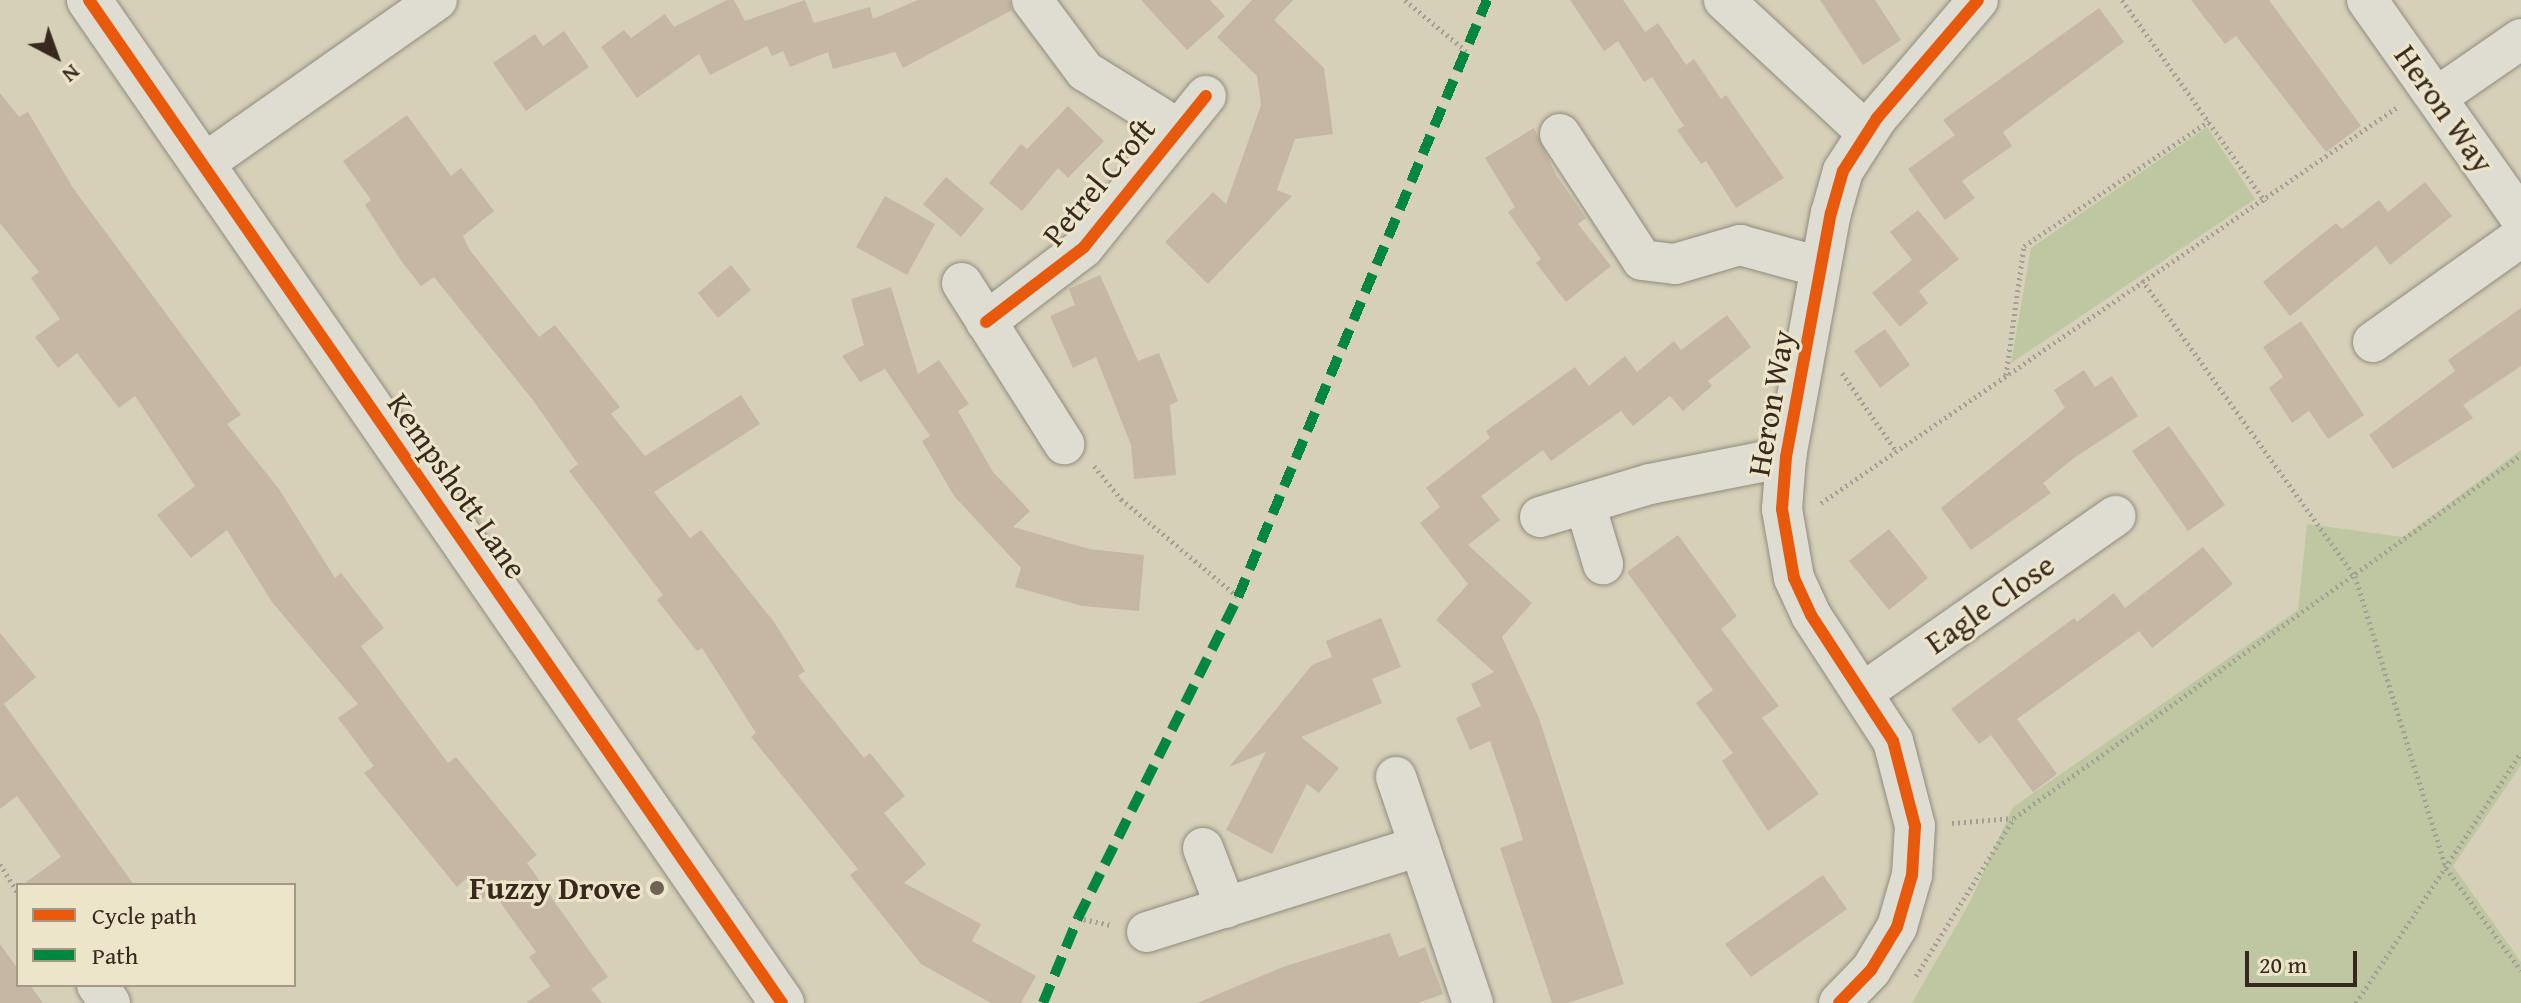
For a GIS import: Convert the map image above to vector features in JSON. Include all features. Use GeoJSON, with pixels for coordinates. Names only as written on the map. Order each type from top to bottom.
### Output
{"type":"FeatureCollection","features":[{"type":"Feature","properties":{"kind":"street","name":"Kempshott Lane"},"geometry":{"type":"LineString","coordinates":[[89,0],[782,1003]]}},
{"type":"Feature","properties":{"kind":"street"},"geometry":{"type":"LineString","coordinates":[[202,165],[437,0]]}},
{"type":"Feature","properties":{"kind":"street","name":"Petrel Croft"},"geometry":{"type":"LineString","coordinates":[[1032,0],[1085,71],[1177,128]]}},
{"type":"Feature","properties":{"kind":"street"},"geometry":{"type":"LineString","coordinates":[[1724,0],[1866,132]]}},
{"type":"Feature","properties":{"kind":"street","name":"Heron Way"},"geometry":{"type":"LineString","coordinates":[[1839,1003],[1871,970],[1897,927],[1912,875],[1915,826],[1897,751],[1864,692],[1802,600],[1783,528],[1786,457],[1836,190],[1866,132],[1978,0]]}},
{"type":"Feature","properties":{"kind":"street","name":"Heron Way"},"geometry":{"type":"LineString","coordinates":[[2367,0],[2521,218]]}},
{"type":"Feature","properties":{"kind":"street"},"geometry":{"type":"LineString","coordinates":[[2437,97],[2521,39]]}},
{"type":"Feature","properties":{"kind":"street","name":"Petrel Croft"},"geometry":{"type":"LineString","coordinates":[[986,322],[1084,247],[1177,128],[1206,96]]}},
{"type":"Feature","properties":{"kind":"street"},"geometry":{"type":"LineString","coordinates":[[1560,134],[1642,260],[1675,264],[1740,245],[1820,267]]}},
{"type":"Feature","properties":{"kind":"street"},"geometry":{"type":"LineString","coordinates":[[2373,342],[2521,237]]}},
{"type":"Feature","properties":{"kind":"street"},"geometry":{"type":"LineString","coordinates":[[962,283],[1064,444]]}},
{"type":"Feature","properties":{"kind":"street"},"geometry":{"type":"LineString","coordinates":[[1540,517],[1650,484],[1786,457]]}},
{"type":"Feature","properties":{"kind":"street"},"geometry":{"type":"LineString","coordinates":[[1585,504],[1603,564]]}},
{"type":"Feature","properties":{"kind":"street","name":"Eagle Close"},"geometry":{"type":"LineString","coordinates":[[1864,692],[2115,516]]}},
{"type":"Feature","properties":{"kind":"street"},"geometry":{"type":"LineString","coordinates":[[1396,777],[1473,1003]]}},
{"type":"Feature","properties":{"kind":"street"},"geometry":{"type":"LineString","coordinates":[[1147,932],[1420,846]]}},
{"type":"Feature","properties":{"kind":"street"},"geometry":{"type":"LineString","coordinates":[[1203,848],[1226,908]]}},
{"type":"Feature","properties":{"kind":"path"},"geometry":{"type":"LineString","coordinates":[[1405,0],[1466,51]]}},
{"type":"Feature","properties":{"kind":"path"},"geometry":{"type":"LineString","coordinates":[[2122,0],[2266,201]]}},
{"type":"Feature","properties":{"kind":"path"},"geometry":{"type":"LineString","coordinates":[[1783,528],[2142,280],[2266,201],[2398,107],[2389,94]]}},
{"type":"Feature","properties":{"kind":"path"},"geometry":{"type":"LineString","coordinates":[[2006,375],[2024,246],[2209,121]]}},
{"type":"Feature","properties":{"kind":"path"},"geometry":{"type":"LineString","coordinates":[[2142,280],[2355,576],[2446,868],[2521,971]]}},
{"type":"Feature","properties":{"kind":"path"},"geometry":{"type":"LineString","coordinates":[[1811,329],[1896,451]]}},
{"type":"Feature","properties":{"kind":"path"},"geometry":{"type":"LineString","coordinates":[[1064,444],[1083,442],[1096,469],[1121,499],[1238,597]]}},
{"type":"Feature","properties":{"kind":"path"},"geometry":{"type":"LineString","coordinates":[[1912,981],[2014,818],[2521,455]]}},
{"type":"Feature","properties":{"kind":"path"},"geometry":{"type":"LineString","coordinates":[[2356,1003],[2521,753]]}},
{"type":"Feature","properties":{"kind":"path"},"geometry":{"type":"LineString","coordinates":[[1915,826],[2014,818]]}},
{"type":"Feature","properties":{"kind":"path"},"geometry":{"type":"LineString","coordinates":[[0,864],[16,890]]}},
{"type":"Feature","properties":{"kind":"green space"},"geometry":{"type":"Polygon","coordinates":[[[2207,127],[2255,199],[2011,363],[2031,248],[2207,127]]]}},
{"type":"Feature","properties":{"kind":"green space"},"geometry":{"type":"Polygon","coordinates":[[[2521,450],[2521,765],[2453,866],[2521,962],[2521,1003],[1912,1003],[1970,902],[2013,807],[2298,610],[2307,524],[2403,537],[2521,450]]]}},
{"type":"Feature","properties":{"kind":"building"},"geometry":{"type":"Polygon","coordinates":[[[727,0],[734,0],[745,21],[805,0],[814,23],[870,7],[873,19],[918,0],[1009,0],[1012,10],[903,68],[895,52],[833,69],[828,52],[790,67],[783,51],[772,56],[767,46],[710,75],[699,54],[637,98],[601,47],[624,30],[631,38],[665,14],[674,27],[727,0]]]}},
{"type":"Feature","properties":{"kind":"building"},"geometry":{"type":"Polygon","coordinates":[[[1141,0],[1210,0],[1225,16],[1187,50],[1141,0]]]}},
{"type":"Feature","properties":{"kind":"building"},"geometry":{"type":"Polygon","coordinates":[[[1252,0],[1293,0],[1274,20],[1324,68],[1333,134],[1295,139],[1277,190],[1292,196],[1208,284],[1165,242],[1213,192],[1226,204],[1261,105],[1257,76],[1217,37],[1252,0]]]}},
{"type":"Feature","properties":{"kind":"building"},"geometry":{"type":"Polygon","coordinates":[[[1570,0],[1623,0],[1645,32],[1658,23],[1686,65],[1694,59],[1721,99],[1726,95],[1784,178],[1736,208],[1706,161],[1701,164],[1677,130],[1684,126],[1652,77],[1644,82],[1618,41],[1604,51],[1570,0]]]}},
{"type":"Feature","properties":{"kind":"building"},"geometry":{"type":"Polygon","coordinates":[[[1820,0],[1875,0],[1901,40],[1863,65],[1820,0]]]}},
{"type":"Feature","properties":{"kind":"building"},"geometry":{"type":"Polygon","coordinates":[[[2191,0],[2269,0],[2361,126],[2326,152],[2236,36],[2225,44],[2191,0]]]}},
{"type":"Feature","properties":{"kind":"building"},"geometry":{"type":"Polygon","coordinates":[[[2099,8],[2124,42],[2003,132],[2012,146],[1962,181],[1975,198],[1945,220],[1908,169],[1955,135],[1943,120],[2099,8]]]}},
{"type":"Feature","properties":{"kind":"building"},"geometry":{"type":"Polygon","coordinates":[[[564,31],[589,67],[526,111],[493,63],[535,34],[543,46],[564,31]]]}},
{"type":"Feature","properties":{"kind":"building"},"geometry":{"type":"Polygon","coordinates":[[[0,93],[19,117],[28,112],[73,188],[241,415],[227,424],[279,489],[335,578],[341,573],[384,628],[361,646],[448,763],[456,757],[537,855],[527,863],[608,977],[591,989],[602,1003],[526,1003],[550,986],[529,957],[536,952],[492,891],[482,899],[466,879],[457,887],[364,773],[374,766],[338,718],[358,704],[272,602],[227,530],[191,558],[157,515],[195,486],[135,396],[119,408],[77,353],[58,368],[35,337],[60,319],[31,278],[39,272],[0,223],[0,93]]]}},
{"type":"Feature","properties":{"kind":"building"},"geometry":{"type":"Polygon","coordinates":[[[1068,106],[1104,141],[1068,178],[1058,168],[1022,211],[989,183],[1021,144],[1027,149],[1068,106]]]}},
{"type":"Feature","properties":{"kind":"building"},"geometry":{"type":"Polygon","coordinates":[[[407,115],[451,176],[461,168],[494,211],[463,236],[469,249],[539,337],[555,325],[620,407],[611,414],[645,456],[741,395],[760,424],[654,492],[690,538],[701,530],[774,622],[805,671],[798,676],[864,758],[870,753],[905,796],[884,813],[926,864],[904,883],[981,924],[972,941],[1036,976],[1021,1003],[991,1003],[921,964],[850,875],[858,869],[751,737],[756,733],[702,648],[697,651],[657,600],[663,595],[569,471],[578,464],[532,399],[434,277],[421,286],[402,262],[365,205],[371,200],[343,161],[407,115]]]}},
{"type":"Feature","properties":{"kind":"building"},"geometry":{"type":"Polygon","coordinates":[[[1534,128],[1556,175],[1586,218],[1578,224],[1611,266],[1566,302],[1536,263],[1541,259],[1508,212],[1515,207],[1485,158],[1534,128]]]}},
{"type":"Feature","properties":{"kind":"building"},"geometry":{"type":"Polygon","coordinates":[[[946,177],[984,209],[961,237],[923,204],[946,177]]]}},
{"type":"Feature","properties":{"kind":"building"},"geometry":{"type":"Polygon","coordinates":[[[2425,182],[2452,216],[2390,265],[2376,246],[2290,316],[2263,282],[2336,223],[2342,229],[2379,200],[2388,212],[2425,182]]]}},
{"type":"Feature","properties":{"kind":"building"},"geometry":{"type":"Polygon","coordinates":[[[885,196],[935,224],[907,275],[856,247],[885,196]]]}},
{"type":"Feature","properties":{"kind":"building"},"geometry":{"type":"Polygon","coordinates":[[[1918,210],[1959,259],[1919,291],[1928,303],[1900,327],[1872,293],[1912,260],[1890,232],[1918,210]]]}},
{"type":"Feature","properties":{"kind":"building"},"geometry":{"type":"Polygon","coordinates":[[[731,265],[751,290],[718,318],[698,293],[731,265]]]}},
{"type":"Feature","properties":{"kind":"building"},"geometry":{"type":"Polygon","coordinates":[[[1100,275],[1138,361],[1159,353],[1178,401],[1170,405],[1176,475],[1134,479],[1131,445],[1096,357],[1073,368],[1050,316],[1075,305],[1069,289],[1100,275]]]}},
{"type":"Feature","properties":{"kind":"building"},"geometry":{"type":"Polygon","coordinates":[[[891,287],[918,374],[939,360],[969,404],[958,411],[993,472],[1030,511],[1013,527],[1089,549],[1144,555],[1139,611],[1082,606],[1015,587],[1021,568],[954,496],[922,441],[930,436],[885,369],[860,382],[842,356],[864,345],[851,299],[891,287]]]}},
{"type":"Feature","properties":{"kind":"building"},"geometry":{"type":"Polygon","coordinates":[[[2521,308],[2521,366],[2463,405],[2473,418],[2393,469],[2369,435],[2455,371],[2448,360],[2521,308]]]}},
{"type":"Feature","properties":{"kind":"building"},"geometry":{"type":"Polygon","coordinates":[[[1727,315],[1751,347],[1708,381],[1712,386],[1683,411],[1670,396],[1633,426],[1621,411],[1551,461],[1543,450],[1481,496],[1500,520],[1468,545],[1532,603],[1502,637],[1539,718],[1624,984],[1568,1003],[1552,1003],[1500,848],[1523,840],[1515,813],[1490,741],[1470,750],[1456,718],[1481,706],[1471,684],[1494,672],[1436,620],[1468,584],[1420,523],[1440,507],[1426,488],[1490,438],[1486,431],[1575,367],[1589,386],[1625,356],[1637,372],[1674,341],[1681,350],[1727,315]]]}},
{"type":"Feature","properties":{"kind":"building"},"geometry":{"type":"Polygon","coordinates":[[[2301,321],[2364,415],[2328,439],[2309,411],[2292,423],[2269,388],[2283,377],[2263,347],[2301,321]]]}},
{"type":"Feature","properties":{"kind":"building"},"geometry":{"type":"Polygon","coordinates":[[[1885,329],[1910,365],[1880,388],[1854,351],[1885,329]]]}},
{"type":"Feature","properties":{"kind":"building"},"geometry":{"type":"Polygon","coordinates":[[[2084,370],[2095,387],[2112,376],[2138,416],[2074,458],[2043,483],[2051,493],[1971,550],[1941,508],[2065,408],[2054,390],[2084,370]]]}},
{"type":"Feature","properties":{"kind":"building"},"geometry":{"type":"Polygon","coordinates":[[[2169,426],[2225,505],[2188,531],[2132,451],[2169,426]]]}},
{"type":"Feature","properties":{"kind":"building"},"geometry":{"type":"Polygon","coordinates":[[[1889,529],[1928,578],[1889,610],[1849,561],[1889,529]]]}},
{"type":"Feature","properties":{"kind":"building"},"geometry":{"type":"Polygon","coordinates":[[[1678,535],[1737,616],[1721,629],[1779,706],[1762,718],[1819,794],[1768,831],[1722,761],[1733,753],[1696,703],[1713,690],[1627,572],[1678,535]]]}},
{"type":"Feature","properties":{"kind":"building"},"geometry":{"type":"Polygon","coordinates":[[[2203,547],[2233,584],[2152,648],[2139,631],[2017,719],[2057,774],[2033,792],[1991,735],[1979,744],[1951,709],[2074,618],[2077,622],[2114,593],[2125,608],[2203,547]]]}},
{"type":"Feature","properties":{"kind":"building"},"geometry":{"type":"Polygon","coordinates":[[[1381,618],[1401,667],[1372,679],[1382,703],[1301,737],[1339,768],[1319,793],[1307,784],[1272,854],[1226,830],[1266,752],[1229,767],[1312,665],[1332,657],[1326,641],[1381,618]]]}},
{"type":"Feature","properties":{"kind":"building"},"geometry":{"type":"Polygon","coordinates":[[[0,633],[36,677],[4,704],[133,883],[25,883],[61,857],[17,796],[0,809],[0,633]]]}},
{"type":"Feature","properties":{"kind":"building"},"geometry":{"type":"Polygon","coordinates":[[[1823,875],[1847,909],[1751,977],[1725,944],[1823,875]]]}},
{"type":"Feature","properties":{"kind":"building"},"geometry":{"type":"Polygon","coordinates":[[[1390,933],[1399,957],[1425,947],[1443,994],[1418,1003],[1197,1003],[1283,967],[1390,933]]]}},
{"type":"Feature","properties":{"kind":"building"},"geometry":{"type":"Polygon","coordinates":[[[0,944],[16,966],[16,987],[31,987],[43,1003],[0,1003],[0,944]]]}},
{"type":"Feature","properties":{"kind":"marked path"},"geometry":{"type":"LineString","coordinates":[[1043,1003],[1078,918],[1238,597],[1487,0]]}},
{"type":"Feature","properties":{"kind":"cycle path"},"geometry":{"type":"LineString","coordinates":[[89,0],[782,1003]]}},
{"type":"Feature","properties":{"kind":"cycle path"},"geometry":{"type":"LineString","coordinates":[[1839,1003],[1871,970],[1897,927],[1912,875],[1915,826],[1893,741],[1811,615],[1794,578],[1782,509],[1786,457],[1831,213],[1843,171],[1877,118],[1978,0]]}},
{"type":"Feature","properties":{"kind":"cycle path"},"geometry":{"type":"LineString","coordinates":[[986,322],[1084,247],[1206,96]]}},
{"type":"Feature","properties":{"kind":"place","name":"Fuzzy Drove"},"geometry":{"type":"Point","coordinates":[657,888]}}]}
